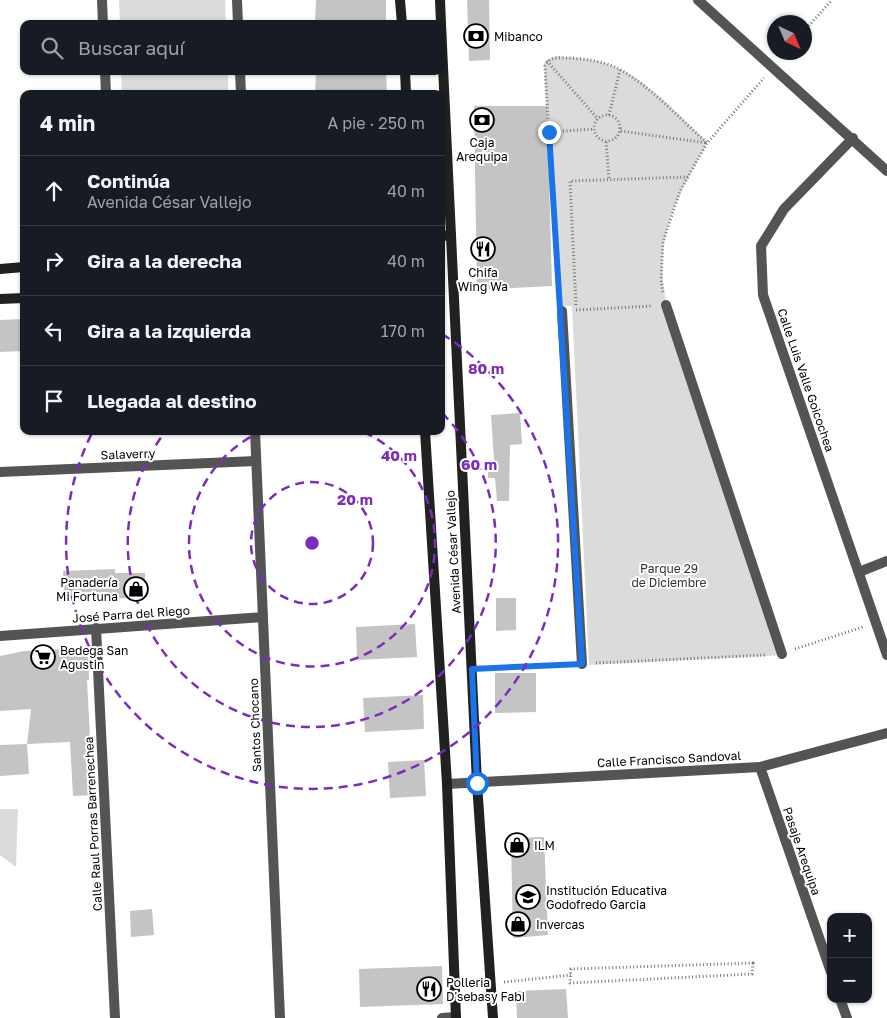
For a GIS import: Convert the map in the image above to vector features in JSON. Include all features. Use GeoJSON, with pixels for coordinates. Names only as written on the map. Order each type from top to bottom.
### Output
{"type":"FeatureCollection","features":[{"type":"Feature","properties":{"kind":"main road"},"geometry":{"type":"LineString","coordinates":[[400,0],[402,20]]}},
{"type":"Feature","properties":{"kind":"main road","name":"Avenida César Vallejo"},"geometry":{"type":"LineString","coordinates":[[440,0],[441,20]]}},
{"type":"Feature","properties":{"kind":"main road"},"geometry":{"type":"LineString","coordinates":[[405,75],[406,90]]}},
{"type":"Feature","properties":{"kind":"main road","name":"Avenida César Vallejo"},"geometry":{"type":"LineString","coordinates":[[442,75],[443,90]]}},
{"type":"Feature","properties":{"kind":"main road","name":"Avenida César Vallejo"},"geometry":{"type":"LineString","coordinates":[[445,193],[446,235],[453,270],[477,783],[493,1018]]}},
{"type":"Feature","properties":{"kind":"main road"},"geometry":{"type":"LineString","coordinates":[[0,269],[20,267]]}},
{"type":"Feature","properties":{"kind":"main road"},"geometry":{"type":"LineString","coordinates":[[445,271],[453,270]]}},
{"type":"Feature","properties":{"kind":"main road"},"geometry":{"type":"LineString","coordinates":[[0,299],[20,298]]}},
{"type":"Feature","properties":{"kind":"main road","name":"Avenida César Vallejo"},"geometry":{"type":"LineString","coordinates":[[425,435],[447,784],[456,1018]]}},
{"type":"Feature","properties":{"kind":"street"},"geometry":{"type":"LineString","coordinates":[[102,0],[103,20]]}},
{"type":"Feature","properties":{"kind":"street"},"geometry":{"type":"LineString","coordinates":[[237,0],[238,20]]}},
{"type":"Feature","properties":{"kind":"street"},"geometry":{"type":"LineString","coordinates":[[698,0],[853,138],[887,171]]}},
{"type":"Feature","properties":{"kind":"street"},"geometry":{"type":"LineString","coordinates":[[105,75],[106,90]]}},
{"type":"Feature","properties":{"kind":"street"},"geometry":{"type":"LineString","coordinates":[[240,75],[241,90]]}},
{"type":"Feature","properties":{"kind":"street","name":"Calle Luis Valle Goicochea"},"geometry":{"type":"LineString","coordinates":[[853,138],[784,209],[761,246],[763,295],[887,655]]}},
{"type":"Feature","properties":{"kind":"street"},"geometry":{"type":"LineString","coordinates":[[666,305],[782,654]]}},
{"type":"Feature","properties":{"kind":"street"},"geometry":{"type":"LineString","coordinates":[[562,311],[582,664]]}},
{"type":"Feature","properties":{"kind":"street","name":"Santos Chocano"},"geometry":{"type":"LineString","coordinates":[[255,435],[280,1018]]}},
{"type":"Feature","properties":{"kind":"street","name":"Salaverry"},"geometry":{"type":"LineString","coordinates":[[0,472],[256,461]]}},
{"type":"Feature","properties":{"kind":"street"},"geometry":{"type":"LineString","coordinates":[[859,572],[887,561]]}},
{"type":"Feature","properties":{"kind":"street","name":"José Parra del Riego"},"geometry":{"type":"LineString","coordinates":[[0,636],[263,617]]}},
{"type":"Feature","properties":{"kind":"street","name":"Calle Raul Porras Barrenechea"},"geometry":{"type":"LineString","coordinates":[[96,628],[116,1018]]}},
{"type":"Feature","properties":{"kind":"street","name":"Calle Francisco Sandoval"},"geometry":{"type":"LineString","coordinates":[[447,784],[760,767],[887,733]]}},
{"type":"Feature","properties":{"kind":"street","name":"Pasaje Arequipa"},"geometry":{"type":"LineString","coordinates":[[760,767],[827,960]]}},
{"type":"Feature","properties":{"kind":"street"},"geometry":{"type":"LineString","coordinates":[[841,1003],[847,1018]]}},
{"type":"Feature","properties":{"kind":"street"},"geometry":{"type":"LineString","coordinates":[[442,1018],[456,1018]]}},
{"type":"Feature","properties":{"kind":"path"},"geometry":{"type":"LineString","coordinates":[[812,22],[832,0]]}},
{"type":"Feature","properties":{"kind":"path"},"geometry":{"type":"LineString","coordinates":[[707,143],[651,93],[620,69],[591,59],[556,57],[547,61],[545,66],[559,305],[562,311],[666,305],[661,280],[663,242],[680,191],[707,143],[774,67]]}},
{"type":"Feature","properties":{"kind":"path"},"geometry":{"type":"LineString","coordinates":[[547,61],[598,119]]}},
{"type":"Feature","properties":{"kind":"path"},"geometry":{"type":"LineString","coordinates":[[609,115],[620,69]]}},
{"type":"Feature","properties":{"kind":"path"},"geometry":{"type":"LineString","coordinates":[[609,115],[618,120],[621,131],[618,137],[606,142],[600,140],[594,129],[598,119],[609,115]]}},
{"type":"Feature","properties":{"kind":"path"},"geometry":{"type":"LineString","coordinates":[[549,132],[594,129]]}},
{"type":"Feature","properties":{"kind":"path"},"geometry":{"type":"LineString","coordinates":[[621,131],[707,143]]}},
{"type":"Feature","properties":{"kind":"path"},"geometry":{"type":"LineString","coordinates":[[606,142],[609,179]]}},
{"type":"Feature","properties":{"kind":"path"},"geometry":{"type":"LineString","coordinates":[[576,310],[570,180],[688,177]]}},
{"type":"Feature","properties":{"kind":"path"},"geometry":{"type":"LineString","coordinates":[[472,669],[782,654],[875,622]]}},
{"type":"Feature","properties":{"kind":"path"},"geometry":{"type":"LineString","coordinates":[[753,963],[752,974],[570,983],[571,974],[571,968],[753,963]]}},
{"type":"Feature","properties":{"kind":"path"},"geometry":{"type":"LineString","coordinates":[[491,984],[571,974]]}},
{"type":"Feature","properties":{"kind":"green space"},"geometry":{"type":"Polygon","coordinates":[[[119,0],[225,0],[226,20],[120,20],[119,0]]]}},
{"type":"Feature","properties":{"kind":"green space","name":"Parque 29 de Diciembre"},"geometry":{"type":"Polygon","coordinates":[[[556,56],[605,63],[620,69],[655,93],[708,142],[686,182],[670,220],[665,240],[663,282],[667,306],[784,655],[589,665],[572,306],[557,306],[544,64],[546,60],[556,56]]]}},
{"type":"Feature","properties":{"kind":"green space"},"geometry":{"type":"Polygon","coordinates":[[[121,75],[228,75],[228,90],[122,90],[121,75]]]}},
{"type":"Feature","properties":{"kind":"green space"},"geometry":{"type":"Polygon","coordinates":[[[0,809],[18,809],[16,867],[0,855],[0,809]]]}},
{"type":"Feature","properties":{"kind":"building"},"geometry":{"type":"Polygon","coordinates":[[[316,0],[386,0],[386,20],[315,20],[316,0]]]}},
{"type":"Feature","properties":{"kind":"building"},"geometry":{"type":"Polygon","coordinates":[[[467,0],[489,0],[490,60],[469,61],[467,0]]]}},
{"type":"Feature","properties":{"kind":"building"},"geometry":{"type":"Polygon","coordinates":[[[316,75],[386,75],[387,90],[315,90],[316,75]]]}},
{"type":"Feature","properties":{"kind":"building"},"geometry":{"type":"Polygon","coordinates":[[[474,106],[547,106],[552,286],[477,290],[474,106]]]}},
{"type":"Feature","properties":{"kind":"building"},"geometry":{"type":"Polygon","coordinates":[[[20,319],[20,351],[0,352],[0,320],[20,319]]]}},
{"type":"Feature","properties":{"kind":"building"},"geometry":{"type":"Polygon","coordinates":[[[520,413],[522,444],[510,445],[509,501],[497,501],[495,478],[488,478],[488,460],[494,460],[491,415],[520,413]]]}},
{"type":"Feature","properties":{"kind":"building"},"geometry":{"type":"Polygon","coordinates":[[[115,569],[115,573],[145,573],[145,598],[64,599],[63,571],[115,569]]]}},
{"type":"Feature","properties":{"kind":"building"},"geometry":{"type":"Polygon","coordinates":[[[496,598],[516,598],[516,630],[496,631],[496,598]]]}},
{"type":"Feature","properties":{"kind":"building"},"geometry":{"type":"Polygon","coordinates":[[[415,624],[417,657],[357,660],[356,627],[415,624]]]}},
{"type":"Feature","properties":{"kind":"building"},"geometry":{"type":"Polygon","coordinates":[[[88,648],[89,680],[87,680],[93,795],[73,796],[70,742],[27,744],[31,709],[0,711],[0,656],[24,651],[88,648]]]}},
{"type":"Feature","properties":{"kind":"building"},"geometry":{"type":"Polygon","coordinates":[[[495,673],[536,673],[536,712],[495,713],[495,673]]]}},
{"type":"Feature","properties":{"kind":"building"},"geometry":{"type":"Polygon","coordinates":[[[423,695],[424,729],[365,732],[363,698],[423,695]]]}},
{"type":"Feature","properties":{"kind":"building"},"geometry":{"type":"Polygon","coordinates":[[[27,744],[29,774],[0,776],[0,745],[27,744]]]}},
{"type":"Feature","properties":{"kind":"building"},"geometry":{"type":"Polygon","coordinates":[[[424,760],[426,796],[390,798],[388,762],[424,760]]]}},
{"type":"Feature","properties":{"kind":"building"},"geometry":{"type":"Polygon","coordinates":[[[544,837],[548,935],[513,938],[511,838],[544,837]]]}},
{"type":"Feature","properties":{"kind":"building"},"geometry":{"type":"Polygon","coordinates":[[[152,909],[154,935],[131,937],[130,911],[152,909]]]}},
{"type":"Feature","properties":{"kind":"building"},"geometry":{"type":"Polygon","coordinates":[[[442,966],[443,1004],[360,1007],[359,969],[442,966]]]}},
{"type":"Feature","properties":{"kind":"building"},"geometry":{"type":"Polygon","coordinates":[[[566,989],[568,1018],[517,1018],[516,991],[566,989]]]}},
{"type":"Feature","properties":{"kind":"place","name":"Mibanco"},"geometry":{"type":"Point","coordinates":[476,36]}},
{"type":"Feature","properties":{"kind":"place","name":"Caja Arequipa"},"geometry":{"type":"Point","coordinates":[482,120]}},
{"type":"Feature","properties":{"kind":"place","name":"Chifa Wing Wa"},"geometry":{"type":"Point","coordinates":[483,249]}},
{"type":"Feature","properties":{"kind":"place","name":"Panadería Mi Fortuna"},"geometry":{"type":"Point","coordinates":[136,589]}},
{"type":"Feature","properties":{"kind":"place","name":"Bedega San Agustin"},"geometry":{"type":"Point","coordinates":[43,657]}},
{"type":"Feature","properties":{"kind":"place","name":"ILM"},"geometry":{"type":"Point","coordinates":[517,845]}},
{"type":"Feature","properties":{"kind":"place","name":"Institución Educativa Godofredo Garcia"},"geometry":{"type":"Point","coordinates":[528,897]}},
{"type":"Feature","properties":{"kind":"place","name":"Invercas"},"geometry":{"type":"Point","coordinates":[518,924]}},
{"type":"Feature","properties":{"kind":"place","name":"Polleria D'sebasy Fabi"},"geometry":{"type":"Point","coordinates":[429,989]}},
{"type":"Feature","properties":{"kind":"route"},"geometry":{"type":"LineString","coordinates":[[477,783],[472,669],[582,664],[575,515],[562,311],[559,305],[549,132]]}}]}
